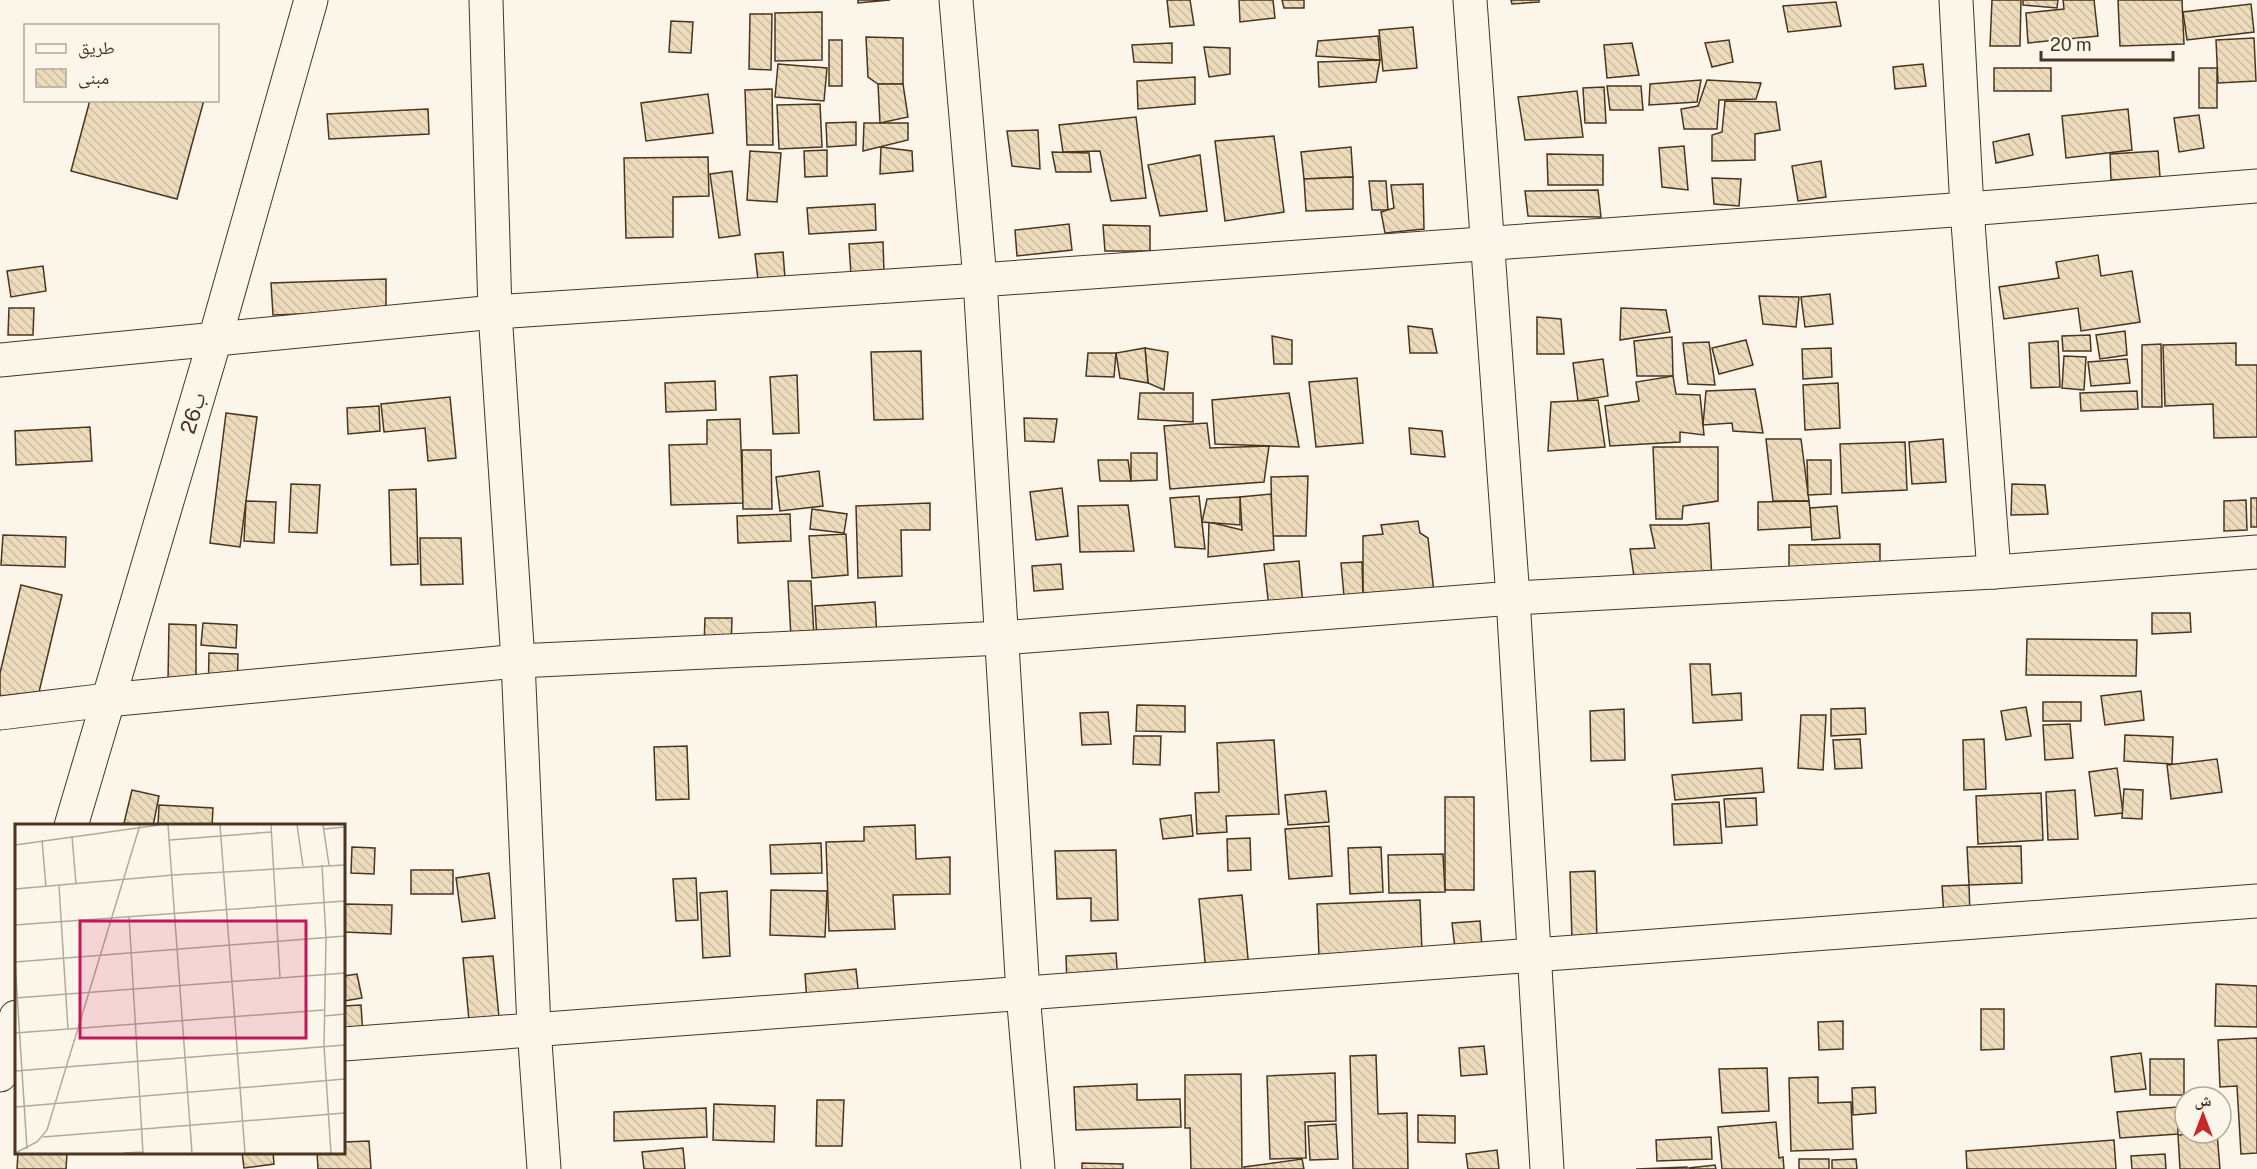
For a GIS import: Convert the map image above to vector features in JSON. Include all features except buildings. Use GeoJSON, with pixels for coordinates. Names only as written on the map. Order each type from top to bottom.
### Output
{"type":"FeatureCollection","features":[{"type":"Feature","properties":{"kind":"main road","name":"26ب"},"geometry":{"type":"LineString","coordinates":[[71,824],[215,339],[311,0]]}},
{"type":"Feature","properties":{"kind":"main road"},"geometry":{"type":"LineString","coordinates":[[486,0],[495,312],[518,661],[534,1028],[544,1169]]}},
{"type":"Feature","properties":{"kind":"main road"},"geometry":{"type":"LineString","coordinates":[[957,0],[980,280],[1023,993],[1038,1169]]}},
{"type":"Feature","properties":{"kind":"main road"},"geometry":{"type":"LineString","coordinates":[[1470,0],[1513,598],[1548,1169]]}},
{"type":"Feature","properties":{"kind":"main road"},"geometry":{"type":"LineString","coordinates":[[1956,0],[1967,209],[1994,572]]}},
{"type":"Feature","properties":{"kind":"main road"},"geometry":{"type":"LineString","coordinates":[[0,360],[495,312],[980,280],[2257,186]]}},
{"type":"Feature","properties":{"kind":"main road"},"geometry":{"type":"LineString","coordinates":[[0,713],[107,700],[518,661],[1002,638],[1513,598],[1994,572],[2257,552]]}},
{"type":"Feature","properties":{"kind":"main road"},"geometry":{"type":"LineString","coordinates":[[345,1044],[2257,901]]}},
{"type":"Feature","properties":{"kind":"main road"},"geometry":{"type":"LineString","coordinates":[[15,1020],[0,1073],[15,1071]]}}]}
